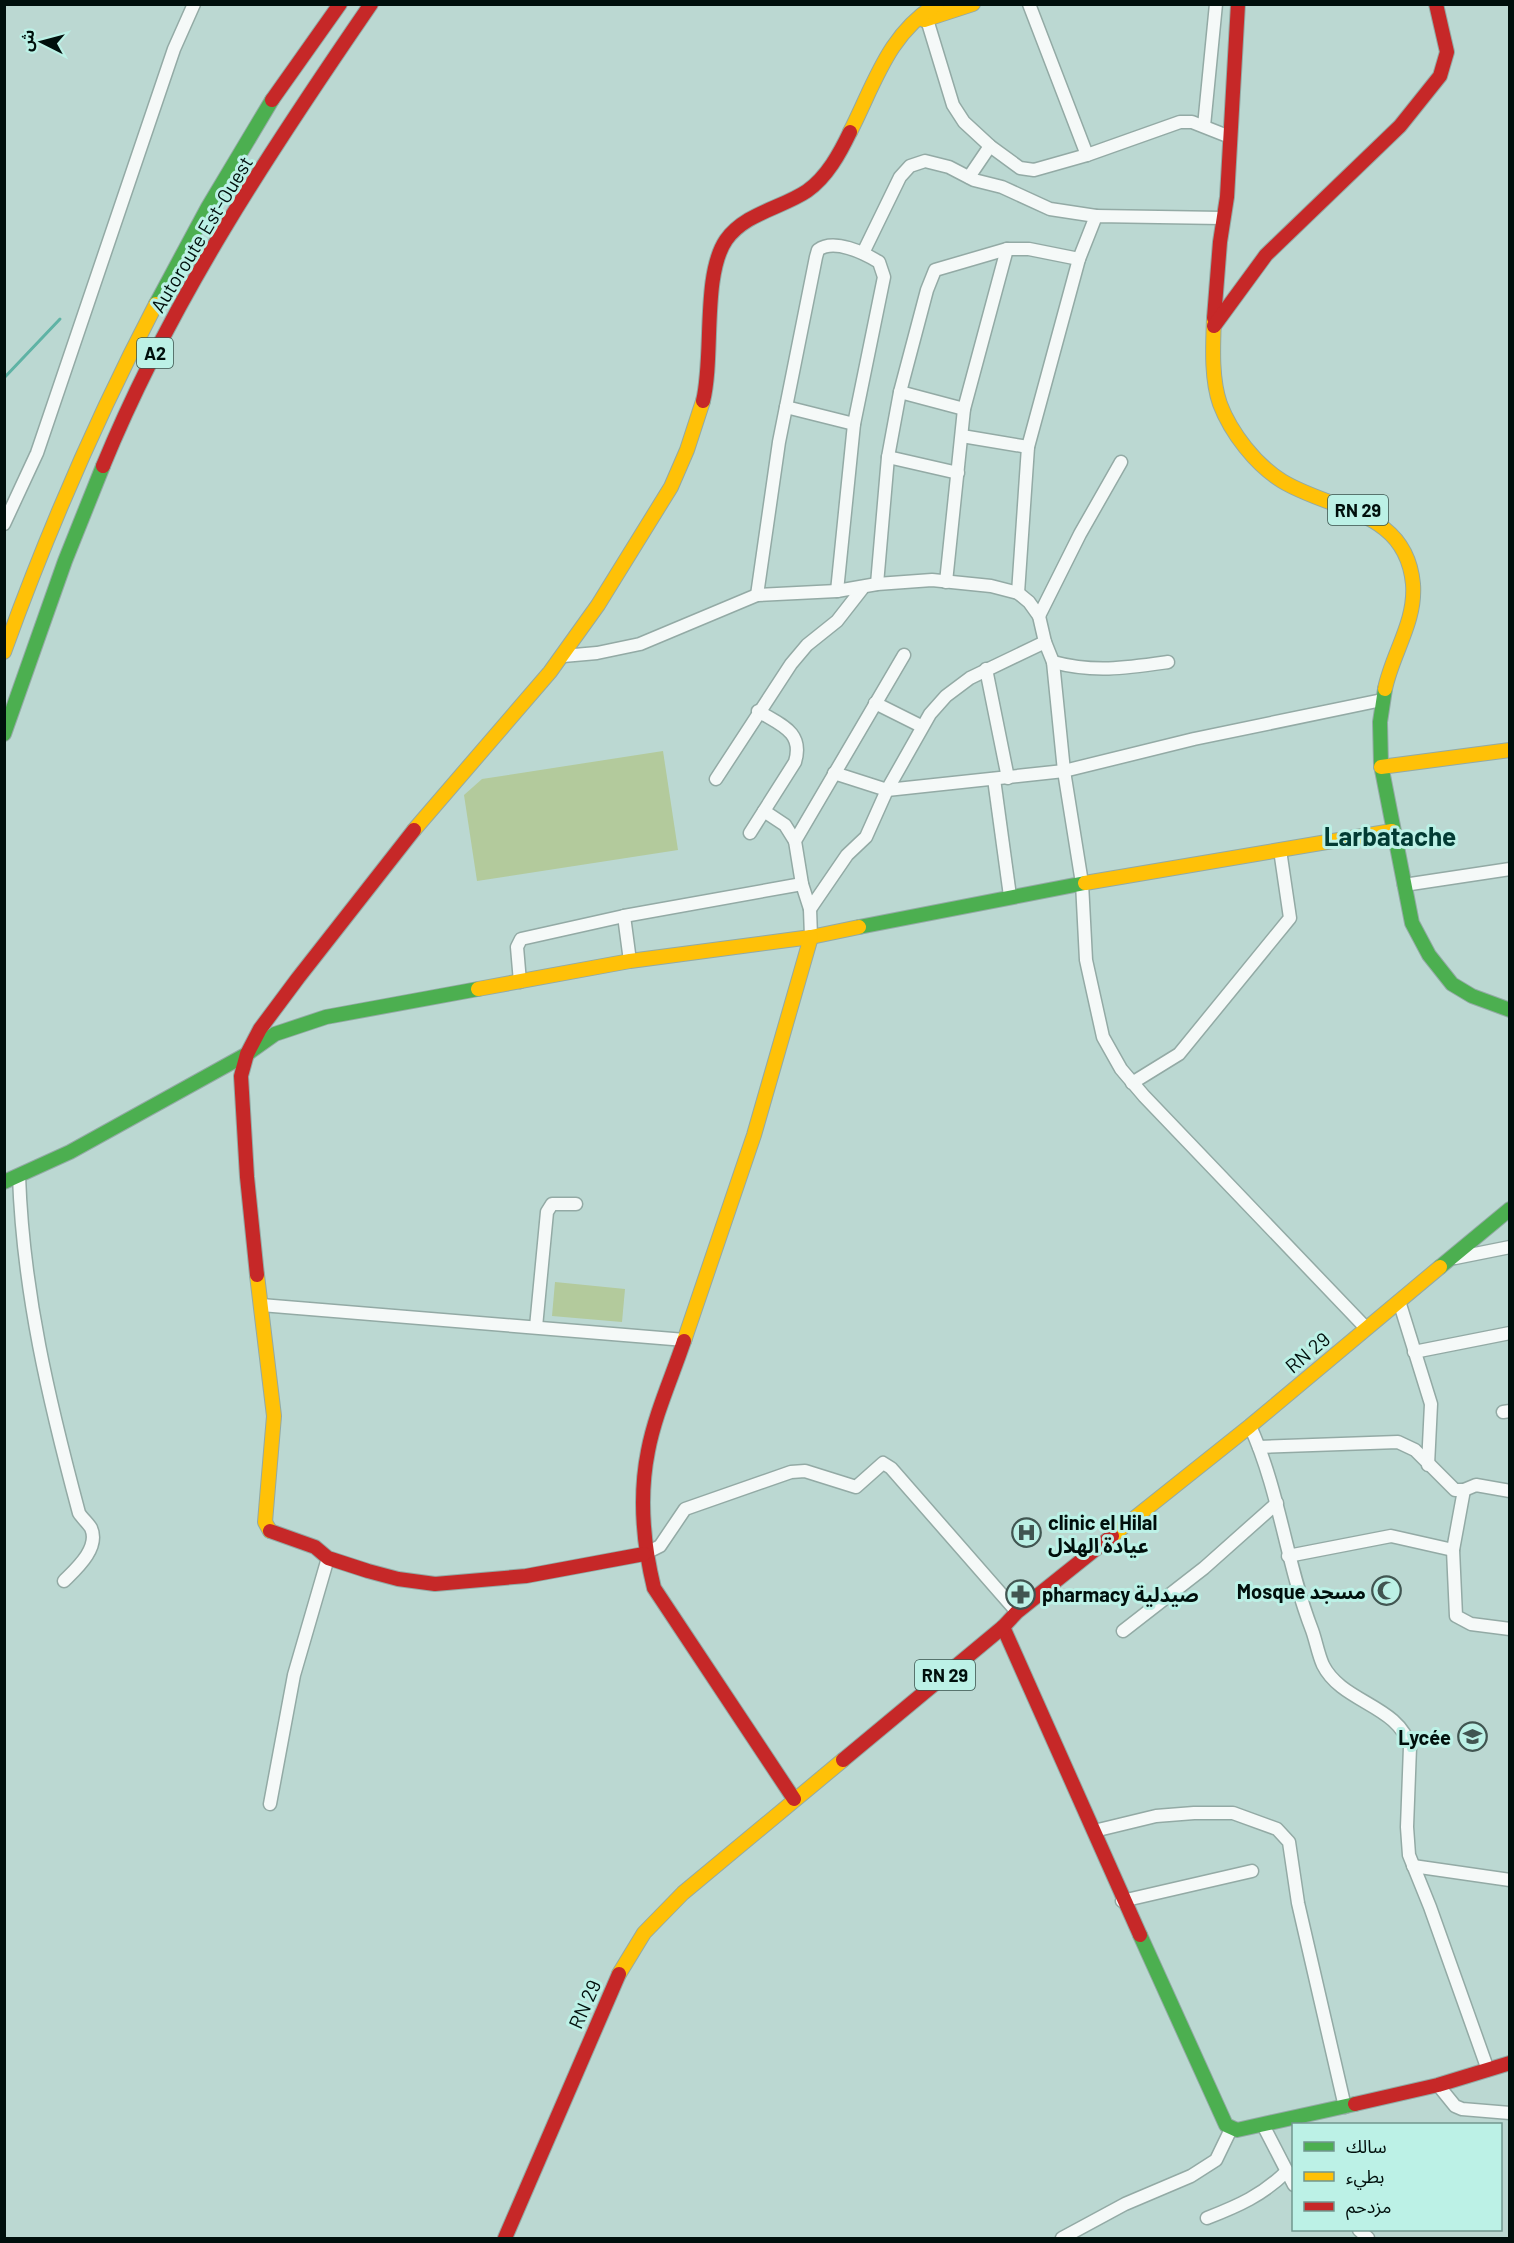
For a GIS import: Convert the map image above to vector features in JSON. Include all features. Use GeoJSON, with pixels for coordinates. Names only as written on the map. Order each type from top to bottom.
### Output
{"type":"FeatureCollection","features":[{"type":"Feature","properties":{"kind":"main road","name":"Autoroute Est-Ouest"},"geometry":{"type":"LineString","coordinates":[[4,652],[84,449],[131,351],[237,157],[277,91],[340,4]]}},
{"type":"Feature","properties":{"kind":"main road","name":"Autoroute Est-Ouest"},"geometry":{"type":"LineString","coordinates":[[4,734],[41,627],[110,450],[143,376],[191,282],[318,80],[370,4]]}},
{"type":"Feature","properties":{"kind":"main road"},"geometry":{"type":"LineString","coordinates":[[644,1554],[500,1579],[456,1583],[408,1581],[328,1558],[321,1549],[311,1544],[268,1530],[265,1522],[274,1416],[247,1177],[242,1076],[247,1054],[260,1029],[412,831],[563,656],[652,520],[691,441],[708,376],[716,270],[720,250],[732,231],[754,217],[796,200],[818,182],[836,160],[896,40],[911,23],[930,11],[973,4]]}},
{"type":"Feature","properties":{"kind":"main road","name":"RN 29"},"geometry":{"type":"LineString","coordinates":[[1238,4],[1227,197],[1222,218],[1214,326],[1218,398],[1239,438],[1273,475],[1312,497],[1358,510],[1387,526],[1399,541],[1410,566],[1415,590],[1413,606],[1388,670],[1382,700],[1381,767],[1411,919],[1418,936],[1453,985],[1509,1010]]}},
{"type":"Feature","properties":{"kind":"main road"},"geometry":{"type":"LineString","coordinates":[[1214,326],[1229,302],[1275,246],[1389,137],[1436,83],[1448,59],[1436,4]]}},
{"type":"Feature","properties":{"kind":"main road"},"geometry":{"type":"LineString","coordinates":[[1381,767],[1509,750]]}},
{"type":"Feature","properties":{"kind":"main road"},"geometry":{"type":"LineString","coordinates":[[4,1182],[70,1152],[247,1054],[275,1034],[326,1017],[630,961],[811,937],[1010,896],[1392,831]]}},
{"type":"Feature","properties":{"kind":"main road"},"geometry":{"type":"LineString","coordinates":[[794,1799],[654,1588],[644,1554],[642,1491],[648,1449],[754,1135],[811,937]]}},
{"type":"Feature","properties":{"kind":"main road","name":"RN 29"},"geometry":{"type":"LineString","coordinates":[[505,2238],[620,1972],[644,1933],[683,1893],[1003,1627],[1017,1612],[1250,1426],[1509,1209]]}},
{"type":"Feature","properties":{"kind":"main road"},"geometry":{"type":"LineString","coordinates":[[1003,1627],[1094,1831],[1122,1901],[1226,2126],[1231,2129],[1263,2125],[1345,2107],[1438,2085],[1509,2062]]}},
{"type":"Feature","properties":{"kind":"street"},"geometry":{"type":"LineString","coordinates":[[4,524],[38,453],[174,49],[194,4]]}},
{"type":"Feature","properties":{"kind":"street"},"geometry":{"type":"LineString","coordinates":[[1029,4],[1087,155]]}},
{"type":"Feature","properties":{"kind":"street"},"geometry":{"type":"LineString","coordinates":[[1204,126],[1216,4]]}},
{"type":"Feature","properties":{"kind":"street"},"geometry":{"type":"LineString","coordinates":[[930,11],[953,105],[964,122],[990,146],[1005,159],[1027,170],[1087,155],[1180,122],[1204,126],[1230,137]]}},
{"type":"Feature","properties":{"kind":"street"},"geometry":{"type":"LineString","coordinates":[[969,177],[990,146]]}},
{"type":"Feature","properties":{"kind":"street"},"geometry":{"type":"LineString","coordinates":[[863,253],[900,177],[910,166],[925,161],[949,167],[969,177],[1002,187],[1050,210],[1096,216],[1222,218]]}},
{"type":"Feature","properties":{"kind":"street"},"geometry":{"type":"LineString","coordinates":[[1018,593],[1028,447],[1079,259],[1096,216]]}},
{"type":"Feature","properties":{"kind":"street"},"geometry":{"type":"LineString","coordinates":[[757,595],[786,407],[818,250],[827,245],[863,253],[879,262],[884,277],[854,424],[837,591]]}},
{"type":"Feature","properties":{"kind":"street"},"geometry":{"type":"LineString","coordinates":[[877,584],[888,457],[900,392],[929,283],[935,270],[1006,249],[1029,249],[1079,259]]}},
{"type":"Feature","properties":{"kind":"street"},"geometry":{"type":"LineString","coordinates":[[946,582],[964,409],[1006,249]]}},
{"type":"Feature","properties":{"kind":"street"},"geometry":{"type":"LineString","coordinates":[[900,392],[964,409]]}},
{"type":"Feature","properties":{"kind":"street"},"geometry":{"type":"LineString","coordinates":[[786,407],[854,424]]}},
{"type":"Feature","properties":{"kind":"street"},"geometry":{"type":"LineString","coordinates":[[962,436],[1028,447]]}},
{"type":"Feature","properties":{"kind":"street"},"geometry":{"type":"LineString","coordinates":[[888,457],[958,473]]}},
{"type":"Feature","properties":{"kind":"street"},"geometry":{"type":"LineString","coordinates":[[1039,616],[1080,534],[1121,462]]}},
{"type":"Feature","properties":{"kind":"street"},"geometry":{"type":"LineString","coordinates":[[563,656],[597,653],[640,644],[757,595],[862,589],[877,584],[946,582],[991,586],[1018,593],[1029,602],[1039,616],[1045,642],[1053,662],[1064,771],[1082,883],[1086,960],[1102,1037],[1132,1083],[1366,1328]]}},
{"type":"Feature","properties":{"kind":"street"},"geometry":{"type":"LineString","coordinates":[[716,779],[758,711],[807,645],[837,621],[862,589]]}},
{"type":"Feature","properties":{"kind":"street"},"geometry":{"type":"LineString","coordinates":[[810,909],[847,855],[866,837],[887,790],[921,726],[946,696],[986,669],[1045,642]]}},
{"type":"Feature","properties":{"kind":"street"},"geometry":{"type":"LineString","coordinates":[[795,841],[904,655]]}},
{"type":"Feature","properties":{"kind":"street"},"geometry":{"type":"LineString","coordinates":[[1053,662],[1080,670],[1116,669],[1168,662]]}},
{"type":"Feature","properties":{"kind":"street"},"geometry":{"type":"LineString","coordinates":[[986,669],[1008,778]]}},
{"type":"Feature","properties":{"kind":"street"},"geometry":{"type":"LineString","coordinates":[[834,773],[887,790],[1064,771],[1194,739],[1382,700]]}},
{"type":"Feature","properties":{"kind":"street"},"geometry":{"type":"LineString","coordinates":[[875,703],[921,726]]}},
{"type":"Feature","properties":{"kind":"street"},"geometry":{"type":"LineString","coordinates":[[750,832],[795,762],[799,749],[797,740],[787,730],[758,711]]}},
{"type":"Feature","properties":{"kind":"street"},"geometry":{"type":"LineString","coordinates":[[994,778],[1010,896]]}},
{"type":"Feature","properties":{"kind":"street"},"geometry":{"type":"LineString","coordinates":[[764,811],[785,825],[795,841],[802,884],[810,909],[811,937]]}},
{"type":"Feature","properties":{"kind":"street"},"geometry":{"type":"LineString","coordinates":[[1132,1083],[1179,1054],[1290,918],[1280,850]]}},
{"type":"Feature","properties":{"kind":"street"},"geometry":{"type":"LineString","coordinates":[[1404,885],[1509,869]]}},
{"type":"Feature","properties":{"kind":"street"},"geometry":{"type":"LineString","coordinates":[[520,982],[517,947],[521,939],[624,916],[802,884]]}},
{"type":"Feature","properties":{"kind":"street"},"geometry":{"type":"LineString","coordinates":[[624,916],[630,961]]}},
{"type":"Feature","properties":{"kind":"street"},"geometry":{"type":"LineString","coordinates":[[20,1176],[20,1223],[47,1396],[79,1513],[91,1529],[92,1540],[85,1559],[64,1581]]}},
{"type":"Feature","properties":{"kind":"street"},"geometry":{"type":"LineString","coordinates":[[536,1327],[547,1212],[552,1204],[576,1203]]}},
{"type":"Feature","properties":{"kind":"street"},"geometry":{"type":"LineString","coordinates":[[1448,1260],[1509,1247]]}},
{"type":"Feature","properties":{"kind":"street"},"geometry":{"type":"LineString","coordinates":[[1399,1300],[1431,1404],[1428,1465]]}},
{"type":"Feature","properties":{"kind":"street"},"geometry":{"type":"LineString","coordinates":[[261,1305],[686,1340]]}},
{"type":"Feature","properties":{"kind":"street"},"geometry":{"type":"LineString","coordinates":[[1414,1352],[1509,1333]]}},
{"type":"Feature","properties":{"kind":"street"},"geometry":{"type":"LineString","coordinates":[[1250,1426],[1278,1503],[1288,1556],[1323,1665],[1343,1689],[1389,1718],[1408,1737],[1410,1747],[1407,1845],[1488,2070]]}},
{"type":"Feature","properties":{"kind":"street"},"geometry":{"type":"LineString","coordinates":[[1259,1446],[1398,1442],[1415,1450],[1448,1486],[1464,1490],[1476,1485],[1509,1491]]}},
{"type":"Feature","properties":{"kind":"street"},"geometry":{"type":"LineString","coordinates":[[644,1554],[660,1546],[679,1516],[695,1506],[797,1471],[856,1487],[883,1463],[891,1468],[1017,1612]]}},
{"type":"Feature","properties":{"kind":"street"},"geometry":{"type":"LineString","coordinates":[[1464,1490],[1453,1550],[1456,1616],[1471,1624],[1509,1629]]}},
{"type":"Feature","properties":{"kind":"street"},"geometry":{"type":"LineString","coordinates":[[1123,1631],[1204,1568],[1254,1521],[1278,1503]]}},
{"type":"Feature","properties":{"kind":"street"},"geometry":{"type":"LineString","coordinates":[[1288,1556],[1391,1536],[1453,1550]]}},
{"type":"Feature","properties":{"kind":"street"},"geometry":{"type":"LineString","coordinates":[[270,1804],[294,1675],[328,1558]]}},
{"type":"Feature","properties":{"kind":"street"},"geometry":{"type":"LineString","coordinates":[[1094,1831],[1156,1816],[1194,1812],[1233,1813],[1277,1829],[1288,1842],[1298,1903],[1345,2107]]}},
{"type":"Feature","properties":{"kind":"street"},"geometry":{"type":"LineString","coordinates":[[1413,1866],[1509,1880]]}},
{"type":"Feature","properties":{"kind":"street"},"geometry":{"type":"LineString","coordinates":[[1122,1901],[1252,1871]]}},
{"type":"Feature","properties":{"kind":"street"},"geometry":{"type":"LineString","coordinates":[[1438,2085],[1455,2106],[1462,2109],[1509,2113]]}},
{"type":"Feature","properties":{"kind":"street"},"geometry":{"type":"LineString","coordinates":[[1263,2125],[1292,2183]]}},
{"type":"Feature","properties":{"kind":"street"},"geometry":{"type":"LineString","coordinates":[[1062,2238],[1125,2204],[1191,2176],[1216,2160],[1231,2129]]}},
{"type":"Feature","properties":{"kind":"street"},"geometry":{"type":"LineString","coordinates":[[1207,2218],[1243,2204],[1268,2190],[1287,2171]]}},
{"type":"Feature","properties":{"kind":"green space"},"geometry":{"type":"Polygon","coordinates":[[[663,751],[678,850],[477,881],[464,795],[482,779],[663,751]]]}},
{"type":"Feature","properties":{"kind":"green space"},"geometry":{"type":"Polygon","coordinates":[[[555,1282],[625,1289],[622,1322],[552,1316],[555,1282]]]}},
{"type":"Feature","properties":{"kind":"waterway"},"geometry":{"type":"LineString","coordinates":[[4,378],[60,319]]}},
{"type":"Feature","properties":{"kind":"traffic: fast"},"geometry":{"type":"LineString","coordinates":[[156,304],[208,207],[272,100]]}},
{"type":"Feature","properties":{"kind":"traffic: fast"},"geometry":{"type":"LineString","coordinates":[[4,734],[65,561],[103,466]]}},
{"type":"Feature","properties":{"kind":"traffic: fast"},"geometry":{"type":"LineString","coordinates":[[1385,689],[1380,722],[1381,765],[1412,923],[1429,955],[1452,984],[1472,996],[1510,1010]]}},
{"type":"Feature","properties":{"kind":"traffic: fast"},"geometry":{"type":"LineString","coordinates":[[859,927],[1085,883]]}},
{"type":"Feature","properties":{"kind":"traffic: fast"},"geometry":{"type":"LineString","coordinates":[[4,1182],[70,1152],[247,1054],[275,1034],[326,1017],[478,989]]}},
{"type":"Feature","properties":{"kind":"traffic: fast"},"geometry":{"type":"LineString","coordinates":[[1440,1267],[1510,1209]]}},
{"type":"Feature","properties":{"kind":"traffic: fast"},"geometry":{"type":"LineString","coordinates":[[1140,1935],[1226,2125],[1237,2130],[1355,2104]]}},
{"type":"Feature","properties":{"kind":"traffic: slow"},"geometry":{"type":"LineString","coordinates":[[850,132],[884,61],[906,30],[937,4]]}},
{"type":"Feature","properties":{"kind":"traffic: slow"},"geometry":{"type":"LineString","coordinates":[[924,20],[973,4]]}},
{"type":"Feature","properties":{"kind":"traffic: slow"},"geometry":{"type":"LineString","coordinates":[[4,652],[74,476],[113,389],[156,304]]}},
{"type":"Feature","properties":{"kind":"traffic: slow"},"geometry":{"type":"LineString","coordinates":[[1214,318],[1213,361],[1217,394],[1225,415],[1245,447],[1263,466],[1282,481],[1364,516],[1382,527],[1397,541],[1407,559],[1413,584],[1411,612],[1385,689]]}},
{"type":"Feature","properties":{"kind":"traffic: slow"},"geometry":{"type":"LineString","coordinates":[[414,830],[550,672],[598,605],[671,487],[687,450],[703,401]]}},
{"type":"Feature","properties":{"kind":"traffic: slow"},"geometry":{"type":"LineString","coordinates":[[1381,767],[1510,750]]}},
{"type":"Feature","properties":{"kind":"traffic: slow"},"geometry":{"type":"LineString","coordinates":[[1085,883],[1392,831]]}},
{"type":"Feature","properties":{"kind":"traffic: slow"},"geometry":{"type":"LineString","coordinates":[[478,989],[630,961],[811,937],[859,927]]}},
{"type":"Feature","properties":{"kind":"traffic: slow"},"geometry":{"type":"LineString","coordinates":[[684,1341],[754,1135],[811,937]]}},
{"type":"Feature","properties":{"kind":"traffic: slow"},"geometry":{"type":"LineString","coordinates":[[1112,1536],[1250,1426],[1440,1267]]}},
{"type":"Feature","properties":{"kind":"traffic: slow"},"geometry":{"type":"LineString","coordinates":[[257,1275],[274,1416],[265,1522],[270,1531]]}},
{"type":"Feature","properties":{"kind":"traffic: slow"},"geometry":{"type":"LineString","coordinates":[[619,1974],[644,1933],[683,1893],[843,1760]]}},
{"type":"Feature","properties":{"kind":"traffic: jam"},"geometry":{"type":"LineString","coordinates":[[272,100],[340,4]]}},
{"type":"Feature","properties":{"kind":"traffic: jam"},"geometry":{"type":"LineString","coordinates":[[103,466],[159,344],[191,286],[260,171],[371,4]]}},
{"type":"Feature","properties":{"kind":"traffic: jam"},"geometry":{"type":"LineString","coordinates":[[1214,318],[1220,242],[1227,197],[1238,4]]}},
{"type":"Feature","properties":{"kind":"traffic: jam"},"geometry":{"type":"LineString","coordinates":[[1214,326],[1266,255],[1400,126],[1440,76],[1447,52],[1436,4]]}},
{"type":"Feature","properties":{"kind":"traffic: jam"},"geometry":{"type":"LineString","coordinates":[[703,401],[708,362],[711,295],[719,255],[726,240],[743,223],[797,197],[821,179],[850,132]]}},
{"type":"Feature","properties":{"kind":"traffic: jam"},"geometry":{"type":"LineString","coordinates":[[257,1275],[247,1177],[241,1076],[247,1054],[260,1029],[298,978],[414,830]]}},
{"type":"Feature","properties":{"kind":"traffic: jam"},"geometry":{"type":"LineString","coordinates":[[684,1341],[655,1423],[645,1468],[644,1520],[647,1554],[654,1588],[794,1799]]}},
{"type":"Feature","properties":{"kind":"traffic: jam"},"geometry":{"type":"LineString","coordinates":[[270,1531],[315,1547],[328,1558],[368,1571],[398,1579],[435,1584],[526,1576],[644,1554]]}},
{"type":"Feature","properties":{"kind":"traffic: jam"},"geometry":{"type":"LineString","coordinates":[[843,1760],[1003,1627],[1017,1612],[1112,1536]]}},
{"type":"Feature","properties":{"kind":"traffic: jam"},"geometry":{"type":"LineString","coordinates":[[1003,1627],[1140,1935]]}},
{"type":"Feature","properties":{"kind":"traffic: jam"},"geometry":{"type":"LineString","coordinates":[[505,2238],[619,1974]]}},
{"type":"Feature","properties":{"kind":"traffic: jam"},"geometry":{"type":"LineString","coordinates":[[1355,2104],[1438,2085],[1510,2063]]}},
{"type":"Feature","properties":{"kind":"place","name":"clinic el Hilal عيادة الهلال"},"geometry":{"type":"Point","coordinates":[1027,1533]}},
{"type":"Feature","properties":{"kind":"place","name":"Mosque مسجد"},"geometry":{"type":"Point","coordinates":[1387,1591]}},
{"type":"Feature","properties":{"kind":"place","name":"pharmacy صيدلية"},"geometry":{"type":"Point","coordinates":[1021,1594]}},
{"type":"Feature","properties":{"kind":"place","name":"Lycée"},"geometry":{"type":"Point","coordinates":[1472,1737]}},
{"type":"Feature","properties":{"kind":"district","name":"Larbatache"},"geometry":{"type":"Point","coordinates":[1390,835]}}]}
